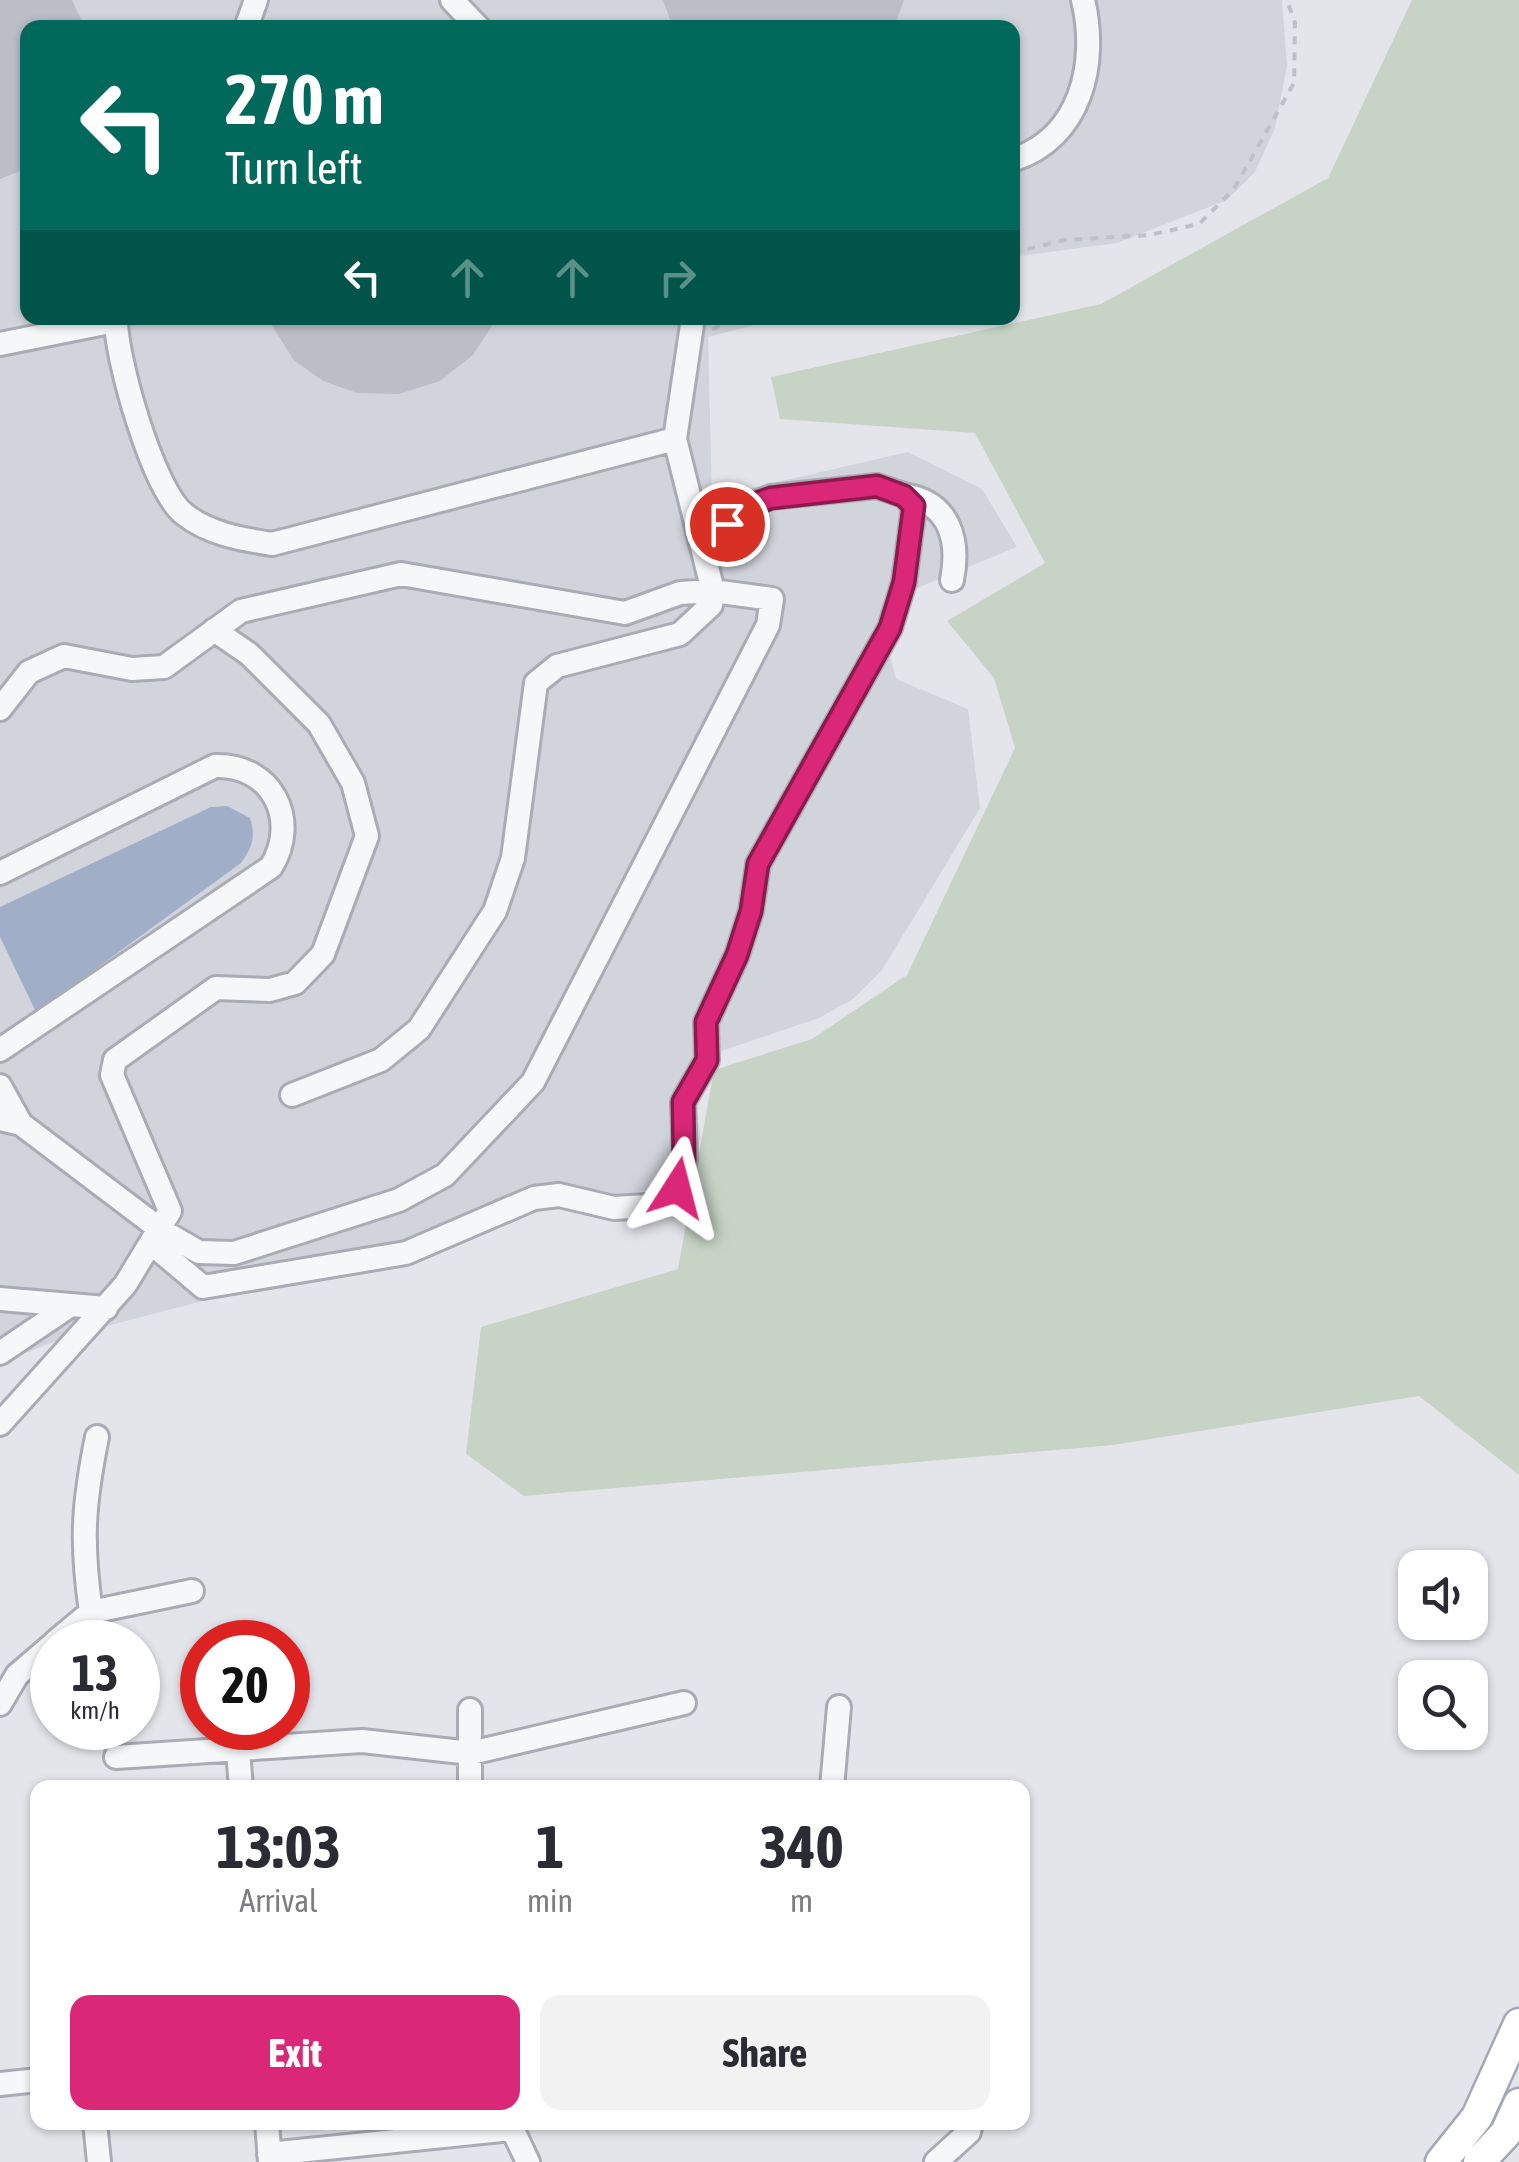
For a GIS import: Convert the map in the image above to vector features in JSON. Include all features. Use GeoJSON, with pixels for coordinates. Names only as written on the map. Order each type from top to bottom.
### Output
{"type":"FeatureCollection","features":[{"type":"Feature","properties":{"kind":"main road"},"geometry":{"type":"LineString","coordinates":[[1440,2162],[1477,2117],[1519,2024]]}},
{"type":"Feature","properties":{"kind":"main road"},"geometry":{"type":"LineString","coordinates":[[1479,2162],[1506,2134],[1519,2104]]}},
{"type":"Feature","properties":{"kind":"street"},"geometry":{"type":"LineString","coordinates":[[452,0],[472,20]]}},
{"type":"Feature","properties":{"kind":"street"},"geometry":{"type":"LineString","coordinates":[[1020,155],[1051,136],[1076,110],[1091,32],[1083,0]]}},
{"type":"Feature","properties":{"kind":"street"},"geometry":{"type":"LineString","coordinates":[[0,344],[92,325]]}},
{"type":"Feature","properties":{"kind":"street"},"geometry":{"type":"LineString","coordinates":[[117,325],[146,451],[181,512],[234,537],[272,544],[675,439]]}},
{"type":"Feature","properties":{"kind":"street"},"geometry":{"type":"LineString","coordinates":[[292,1095],[381,1060],[419,1030],[496,911],[513,858],[536,682],[557,666],[680,634],[711,605],[712,591],[675,439],[692,327]]}},
{"type":"Feature","properties":{"kind":"street"},"geometry":{"type":"LineString","coordinates":[[701,544],[754,504],[771,498],[877,486],[904,496],[924,498],[943,513],[953,533],[956,559],[952,580]]}},
{"type":"Feature","properties":{"kind":"street"},"geometry":{"type":"LineString","coordinates":[[0,1086],[10,1122],[157,1237],[204,1286],[406,1253],[534,1198],[560,1194],[614,1208],[662,1205],[677,1188],[681,1174],[683,1102],[707,1060],[706,1022],[737,955],[751,911],[758,864],[890,628],[904,582],[914,517],[914,506],[904,496]]}},
{"type":"Feature","properties":{"kind":"street"},"geometry":{"type":"LineString","coordinates":[[0,709],[29,672],[64,656],[132,669],[164,666],[240,612],[401,574],[625,613],[680,593],[712,591],[772,599],[768,625],[533,1082],[444,1175],[400,1200],[234,1253],[199,1252],[157,1237]]}},
{"type":"Feature","properties":{"kind":"street"},"geometry":{"type":"LineString","coordinates":[[0,1424],[106,1308],[157,1237],[170,1211],[112,1075],[116,1060],[216,988],[270,990],[294,983],[323,954],[367,836],[352,783],[319,724],[249,654],[214,630]]}},
{"type":"Feature","properties":{"kind":"street"},"geometry":{"type":"LineString","coordinates":[[0,873],[215,766],[245,768],[262,777],[282,814],[282,848],[271,867],[0,1050]]}},
{"type":"Feature","properties":{"kind":"street"},"geometry":{"type":"LineString","coordinates":[[0,1299],[68,1308],[106,1308]]}},
{"type":"Feature","properties":{"kind":"street"},"geometry":{"type":"LineString","coordinates":[[0,1353],[68,1308]]}},
{"type":"Feature","properties":{"kind":"street"},"geometry":{"type":"LineString","coordinates":[[91,1612],[83,1557],[82,1507],[97,1438]]}},
{"type":"Feature","properties":{"kind":"street"},"geometry":{"type":"LineString","coordinates":[[82,1620],[91,1612],[192,1591]]}},
{"type":"Feature","properties":{"kind":"street"},"geometry":{"type":"LineString","coordinates":[[0,1704],[0,1696],[30,1664]]}},
{"type":"Feature","properties":{"kind":"street"},"geometry":{"type":"LineString","coordinates":[[116,1757],[362,1741],[471,1753],[684,1703]]}},
{"type":"Feature","properties":{"kind":"street"},"geometry":{"type":"LineString","coordinates":[[833,1780],[839,1706]]}},
{"type":"Feature","properties":{"kind":"street"},"geometry":{"type":"LineString","coordinates":[[470,1710],[470,1780]]}},
{"type":"Feature","properties":{"kind":"street"},"geometry":{"type":"LineString","coordinates":[[238,1751],[241,1780]]}},
{"type":"Feature","properties":{"kind":"street"},"geometry":{"type":"LineString","coordinates":[[0,2084],[30,2081]]}},
{"type":"Feature","properties":{"kind":"street"},"geometry":{"type":"LineString","coordinates":[[96,2130],[99,2162]]}},
{"type":"Feature","properties":{"kind":"street"},"geometry":{"type":"LineString","coordinates":[[267,2130],[268,2160],[482,2130]]}},
{"type":"Feature","properties":{"kind":"street"},"geometry":{"type":"LineString","coordinates":[[513,2130],[528,2162]]}},
{"type":"Feature","properties":{"kind":"street"},"geometry":{"type":"LineString","coordinates":[[936,2162],[969,2130]]}},
{"type":"Feature","properties":{"kind":"path"},"geometry":{"type":"LineString","coordinates":[[1020,251],[1064,240],[1150,235],[1198,224],[1234,189],[1294,84],[1295,23],[1288,0]]}},
{"type":"Feature","properties":{"kind":"shaded area"},"geometry":{"type":"Polygon","coordinates":[[[0,0],[1282,0],[1287,66],[1275,128],[1255,172],[1227,200],[1117,243],[1020,256],[1020,20],[20,20],[20,325],[755,325],[708,337],[712,497],[908,452],[982,489],[1017,547],[890,599],[886,640],[896,679],[968,709],[980,808],[882,970],[853,999],[819,1018],[692,1061],[700,1138],[692,1171],[667,1186],[610,1197],[521,1192],[382,1254],[69,1336],[0,1363],[0,0]]]}},
{"type":"Feature","properties":{"kind":"green space"},"geometry":{"type":"Polygon","coordinates":[[[1412,0],[1519,0],[1519,1475],[1419,1396],[1113,1445],[524,1496],[466,1454],[481,1327],[678,1269],[714,1070],[812,1039],[907,975],[1015,748],[994,678],[947,621],[1045,563],[975,433],[780,419],[771,377],[1020,325],[1101,304],[1328,178],[1412,0]]]}},
{"type":"Feature","properties":{"kind":"water"},"geometry":{"type":"Polygon","coordinates":[[[227,806],[250,818],[252,825],[252,842],[241,863],[36,1012],[0,937],[0,907],[211,807],[227,806]]]}},
{"type":"Feature","properties":{"kind":"building"},"geometry":{"type":"Polygon","coordinates":[[[0,0],[72,0],[81,20],[20,20],[20,171],[0,179],[0,0]]]}},
{"type":"Feature","properties":{"kind":"building"},"geometry":{"type":"Polygon","coordinates":[[[663,0],[904,0],[897,20],[670,20],[663,0]]]}},
{"type":"Feature","properties":{"kind":"building"},"geometry":{"type":"Polygon","coordinates":[[[272,325],[492,325],[473,355],[440,381],[399,394],[357,393],[323,381],[294,360],[272,325]]]}},
{"type":"Feature","properties":{"kind":"route"},"geometry":{"type":"LineString","coordinates":[[677,1188],[684,1160],[683,1102],[707,1060],[706,1022],[737,955],[751,911],[758,864],[890,628],[904,582],[914,506],[904,496],[877,486],[771,498],[754,504],[727,524]]}}]}
